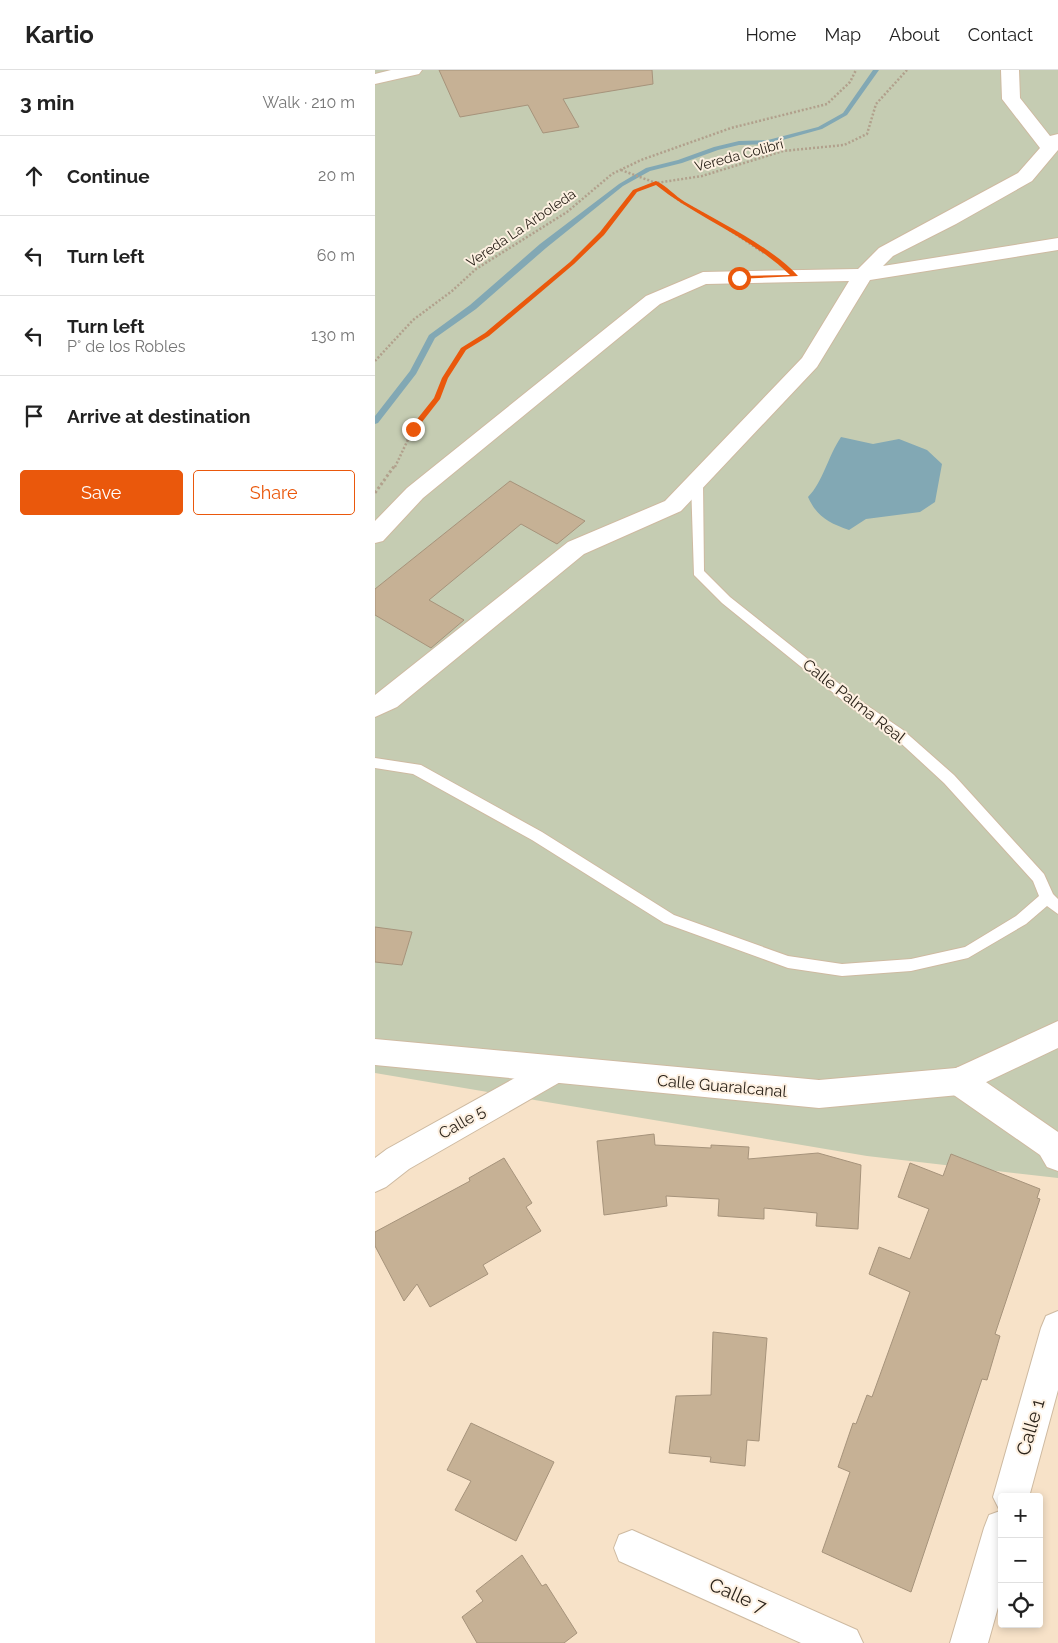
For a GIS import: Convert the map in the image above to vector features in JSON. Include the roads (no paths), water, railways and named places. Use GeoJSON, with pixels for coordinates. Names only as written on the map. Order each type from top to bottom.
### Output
{"type":"FeatureCollection","features":[{"type":"Feature","properties":{"kind":"street"},"geometry":{"type":"LineString","coordinates":[[380,75],[413,70]]}},
{"type":"Feature","properties":{"kind":"street"},"geometry":{"type":"LineString","coordinates":[[375,708],[388,700],[577,548],[673,506],[810,362],[863,275],[886,252],[949,220],[1025,177],[1054,143],[1011,99],[1010,70]]}},
{"type":"Feature","properties":{"kind":"street"},"geometry":{"type":"LineString","coordinates":[[375,534],[415,493],[653,300],[703,278],[863,275],[1058,244]]}},
{"type":"Feature","properties":{"kind":"street","name":"Calle Guaralcanal"},"geometry":{"type":"LineString","coordinates":[[375,1052],[551,1071],[819,1094],[959,1082],[1058,1034]]}},
{"type":"Feature","properties":{"kind":"street","name":"Calle 5"},"geometry":{"type":"LineString","coordinates":[[375,1177],[398,1159],[551,1071]]}},
{"type":"Feature","properties":{"kind":"street"},"geometry":{"type":"LineString","coordinates":[[959,1082],[1051,1145],[1058,1157]]}},
{"type":"Feature","properties":{"kind":"street","name":"Calle 1"},"geometry":{"type":"LineString","coordinates":[[1012,1493],[1058,1328]]}},
{"type":"Feature","properties":{"kind":"street"},"geometry":{"type":"LineString","coordinates":[[969,1643],[999,1538]]}},
{"type":"Feature","properties":{"kind":"street","name":"Calle 7"},"geometry":{"type":"LineString","coordinates":[[632,1548],[845,1643]]}},
{"type":"Feature","properties":{"kind":"lane","name":"Calle Palma Real"},"geometry":{"type":"LineString","coordinates":[[697,482],[698,572],[726,600],[857,705],[898,733],[949,778],[1039,878],[1047,898],[1058,908]]}},
{"type":"Feature","properties":{"kind":"lane"},"geometry":{"type":"LineString","coordinates":[[375,763],[416,769],[537,836],[669,919],[788,962],[842,970],[911,965],[968,952],[1021,920],[1047,898]]}},
{"type":"Feature","properties":{"kind":"water"},"geometry":{"type":"Polygon","coordinates":[[[841,437],[873,444],[899,439],[927,450],[942,464],[935,502],[920,512],[866,519],[849,530],[835,525],[824,518],[815,510],[808,497],[818,484],[841,437]]]}},
{"type":"Feature","properties":{"kind":"waterway"},"geometry":{"type":"LineString","coordinates":[[375,421],[413,372],[432,337],[473,307],[543,246],[621,185],[648,169],[680,162],[716,148],[739,143],[768,142],[820,128],[845,114],[876,70]]}}]}
